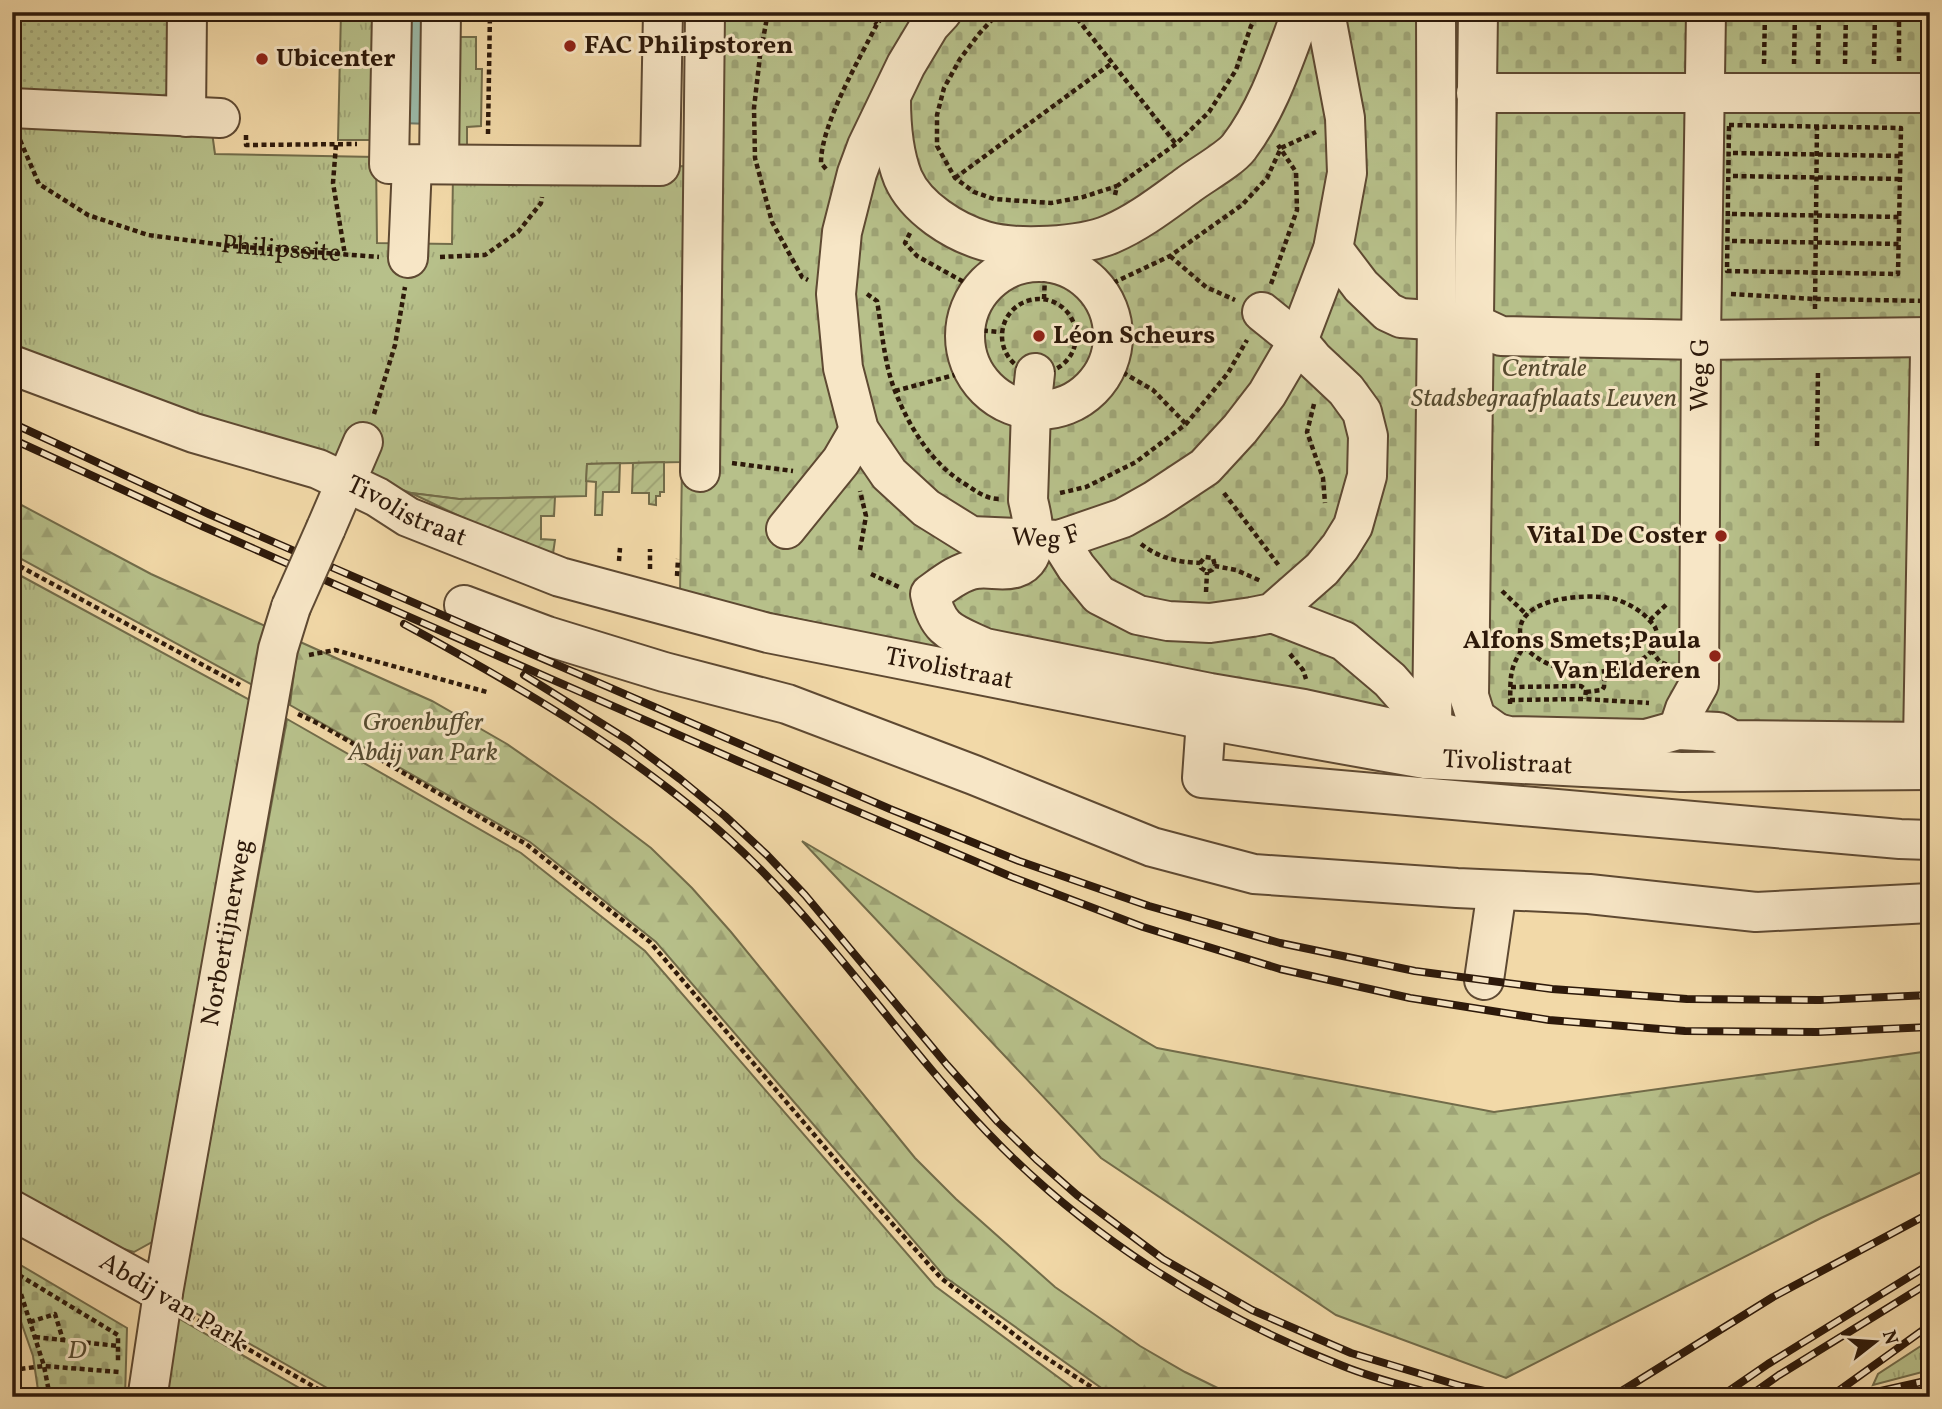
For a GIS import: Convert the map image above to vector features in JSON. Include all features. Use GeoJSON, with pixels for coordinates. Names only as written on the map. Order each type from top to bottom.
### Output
{"type":"FeatureCollection","features":[{"type":"Feature","properties":{"kind":"street"},"geometry":{"type":"LineString","coordinates":[[15,122],[217,122],[187,12]]}},
{"type":"Feature","properties":{"kind":"street"},"geometry":{"type":"LineString","coordinates":[[392,12],[413,158]]}},
{"type":"Feature","properties":{"kind":"street"},"geometry":{"type":"LineString","coordinates":[[408,258],[413,158],[441,12]]}},
{"type":"Feature","properties":{"kind":"street"},"geometry":{"type":"LineString","coordinates":[[413,158],[546,165],[660,166],[663,12]]}},
{"type":"Feature","properties":{"kind":"street"},"geometry":{"type":"LineString","coordinates":[[700,466],[705,12]]}},
{"type":"Feature","properties":{"kind":"street","name":"Weg F"},"geometry":{"type":"LineString","coordinates":[[942,12],[930,25],[906,65],[867,146],[842,232],[836,289],[850,445],[926,508],[971,536],[1046,540],[1123,518],[1205,467],[1267,394],[1298,341],[1333,249],[1347,173],[1345,118],[1306,15]]}},
{"type":"Feature","properties":{"kind":"street"},"geometry":{"type":"LineString","coordinates":[[1436,12],[1455,322],[1469,696],[1476,718],[1646,739],[1687,707],[1732,740],[1927,752],[1930,351]]}},
{"type":"Feature","properties":{"kind":"street"},"geometry":{"type":"LineString","coordinates":[[1433,728],[1455,322],[1476,93],[1478,12]]}},
{"type":"Feature","properties":{"kind":"street","name":"Weg G"},"geometry":{"type":"LineString","coordinates":[[1687,707],[1701,340],[1706,12]]}},
{"type":"Feature","properties":{"kind":"street"},"geometry":{"type":"LineString","coordinates":[[891,99],[891,132],[904,178],[922,207],[961,232],[985,241],[1014,246],[1076,243],[1110,234],[1149,213],[1237,149],[1273,89],[1306,15]]}},
{"type":"Feature","properties":{"kind":"street"},"geometry":{"type":"LineString","coordinates":[[1476,93],[1705,94],[1818,90],[1930,93]]}},
{"type":"Feature","properties":{"kind":"street"},"geometry":{"type":"LineString","coordinates":[[1333,249],[1361,286],[1388,312],[1401,318],[1455,322],[1501,337],[1701,340],[1930,337]]}},
{"type":"Feature","properties":{"kind":"street"},"geometry":{"type":"LineString","coordinates":[[1029,262],[1046,262],[1067,267],[1098,290],[1108,307],[1113,326],[1100,348],[1099,381],[1085,395],[1068,405],[1050,410],[1031,410],[1012,405],[981,382],[973,370],[966,346],[982,331],[970,308],[980,291],[994,277],[1010,267],[1029,262]]}},
{"type":"Feature","properties":{"kind":"street"},"geometry":{"type":"LineString","coordinates":[[1035,373],[1028,500],[1031,515],[1046,540],[1076,567],[1099,595],[1138,615],[1168,621],[1210,623],[1285,606],[1322,569],[1353,526],[1367,476],[1368,436],[1362,412],[1346,390],[1298,341],[1262,312]]}},
{"type":"Feature","properties":{"kind":"street","name":"Tivolistraat"},"geometry":{"type":"LineString","coordinates":[[12,365],[194,433],[318,469],[377,497],[408,517],[560,577],[768,633],[1205,730],[1425,759],[1681,772],[1927,752]]}},
{"type":"Feature","properties":{"kind":"street","name":"Norbertijnerweg"},"geometry":{"type":"LineString","coordinates":[[133,1381],[163,1293],[278,649],[291,607],[368,429]]}},
{"type":"Feature","properties":{"kind":"street"},"geometry":{"type":"LineString","coordinates":[[786,529],[850,445]]}},
{"type":"Feature","properties":{"kind":"street"},"geometry":{"type":"LineString","coordinates":[[1046,540],[1017,568],[997,571],[978,569],[961,574],[930,594],[933,610],[940,624],[985,648],[1391,728],[1412,725],[1433,728],[1459,737],[1506,723]]}},
{"type":"Feature","properties":{"kind":"street"},"geometry":{"type":"LineString","coordinates":[[464,606],[547,636],[651,668],[788,704],[1152,847],[1254,874],[1589,894],[1756,912],[1930,903]]}},
{"type":"Feature","properties":{"kind":"street"},"geometry":{"type":"LineString","coordinates":[[1285,606],[1344,641],[1390,680],[1433,728]]}},
{"type":"Feature","properties":{"kind":"street"},"geometry":{"type":"LineString","coordinates":[[1205,730],[1202,778],[1930,840]]}},
{"type":"Feature","properties":{"kind":"street"},"geometry":{"type":"LineString","coordinates":[[1484,980],[1497,890]]}},
{"type":"Feature","properties":{"kind":"street","name":"Abdij van Park"},"geometry":{"type":"LineString","coordinates":[[12,1210],[163,1293]]}},
{"type":"Feature","properties":{"kind":"path"},"geometry":{"type":"LineString","coordinates":[[488,129],[490,12]]}},
{"type":"Feature","properties":{"kind":"path"},"geometry":{"type":"LineString","coordinates":[[768,12],[754,108],[755,158],[772,222],[802,277],[836,289],[861,289],[877,301],[895,391],[920,440],[950,475],[990,499],[1028,500],[1086,487],[1136,462],[1186,424],[1228,373],[1262,312],[1297,210],[1296,172],[1281,148],[1254,121]]}},
{"type":"Feature","properties":{"kind":"path"},"geometry":{"type":"LineString","coordinates":[[861,12],[877,24]]}},
{"type":"Feature","properties":{"kind":"path"},"geometry":{"type":"LineString","coordinates":[[857,173],[828,171],[821,163],[821,153],[828,126],[877,24],[886,12]]}},
{"type":"Feature","properties":{"kind":"path"},"geometry":{"type":"LineString","coordinates":[[999,12],[960,59],[944,88],[937,115],[937,146],[955,178],[974,192],[995,199],[1051,203],[1083,197],[1117,186],[1176,144],[1209,112],[1237,70],[1251,26],[1259,12]]}},
{"type":"Feature","properties":{"kind":"path"},"geometry":{"type":"LineString","coordinates":[[1072,12],[1176,144]]}},
{"type":"Feature","properties":{"kind":"path"},"geometry":{"type":"LineString","coordinates":[[1764,69],[1765,12]]}},
{"type":"Feature","properties":{"kind":"path"},"geometry":{"type":"LineString","coordinates":[[1794,12],[1818,90]]}},
{"type":"Feature","properties":{"kind":"path"},"geometry":{"type":"LineString","coordinates":[[1814,299],[1819,12]]}},
{"type":"Feature","properties":{"kind":"path"},"geometry":{"type":"LineString","coordinates":[[1818,90],[1846,12]]}},
{"type":"Feature","properties":{"kind":"path"},"geometry":{"type":"LineString","coordinates":[[1874,71],[1875,12]]}},
{"type":"Feature","properties":{"kind":"path"},"geometry":{"type":"LineString","coordinates":[[955,178],[1112,63]]}},
{"type":"Feature","properties":{"kind":"path"},"geometry":{"type":"LineString","coordinates":[[1818,90],[1901,128],[1898,274],[1727,271],[1729,153],[1729,125],[1818,90]]}},
{"type":"Feature","properties":{"kind":"path"},"geometry":{"type":"LineString","coordinates":[[1098,290],[1170,256],[1242,205],[1267,178],[1281,148],[1345,118]]}},
{"type":"Feature","properties":{"kind":"path","name":"Philipssite"},"geometry":{"type":"LineString","coordinates":[[15,122],[39,184],[88,215],[148,235],[231,246],[408,258],[485,255],[518,232],[541,203],[546,165]]}},
{"type":"Feature","properties":{"kind":"path"},"geometry":{"type":"LineString","coordinates":[[217,122],[246,145],[336,145],[413,158]]}},
{"type":"Feature","properties":{"kind":"path"},"geometry":{"type":"LineString","coordinates":[[336,145],[333,183],[345,255]]}},
{"type":"Feature","properties":{"kind":"path"},"geometry":{"type":"LineString","coordinates":[[1729,153],[1900,156]]}},
{"type":"Feature","properties":{"kind":"path"},"geometry":{"type":"LineString","coordinates":[[1728,176],[1900,179]]}},
{"type":"Feature","properties":{"kind":"path"},"geometry":{"type":"LineString","coordinates":[[1110,234],[1117,186]]}},
{"type":"Feature","properties":{"kind":"path"},"geometry":{"type":"LineString","coordinates":[[1728,214],[1899,217]]}},
{"type":"Feature","properties":{"kind":"path"},"geometry":{"type":"LineString","coordinates":[[1727,241],[1899,244]]}},
{"type":"Feature","properties":{"kind":"path"},"geometry":{"type":"LineString","coordinates":[[1170,256],[1206,287],[1262,312]]}},
{"type":"Feature","properties":{"kind":"path"},"geometry":{"type":"LineString","coordinates":[[368,429],[395,345],[408,258]]}},
{"type":"Feature","properties":{"kind":"path"},"geometry":{"type":"LineString","coordinates":[[1702,293],[1930,301]]}},
{"type":"Feature","properties":{"kind":"path"},"geometry":{"type":"LineString","coordinates":[[1044,299],[1062,306],[1069,313],[1074,321],[1076,340],[1074,350],[1062,365],[1054,370],[1035,373],[1017,366],[1010,359],[1005,351],[1002,331],[1010,314],[1017,307],[1025,302],[1044,299]]}},
{"type":"Feature","properties":{"kind":"path"},"geometry":{"type":"LineString","coordinates":[[1817,446],[1818,339]]}},
{"type":"Feature","properties":{"kind":"path"},"geometry":{"type":"LineString","coordinates":[[1100,348],[1153,390],[1186,424]]}},
{"type":"Feature","properties":{"kind":"path"},"geometry":{"type":"LineString","coordinates":[[1323,369],[1307,432],[1323,478],[1325,506],[1332,517],[1353,526]]}},
{"type":"Feature","properties":{"kind":"path"},"geometry":{"type":"LineString","coordinates":[[895,391],[973,370]]}},
{"type":"Feature","properties":{"kind":"path"},"geometry":{"type":"LineString","coordinates":[[850,445],[852,474],[862,495],[866,516],[860,551]]}},
{"type":"Feature","properties":{"kind":"path"},"geometry":{"type":"LineString","coordinates":[[700,466],[794,471]]}},
{"type":"Feature","properties":{"kind":"path"},"geometry":{"type":"LineString","coordinates":[[1205,467],[1285,606],[1284,638],[1287,649],[1303,670],[1306,680],[1304,709]]}},
{"type":"Feature","properties":{"kind":"path"},"geometry":{"type":"LineString","coordinates":[[1123,518],[1130,534],[1153,554],[1200,563]]}},
{"type":"Feature","properties":{"kind":"path"},"geometry":{"type":"LineString","coordinates":[[1200,563],[1205,557],[1213,558],[1215,566]]}},
{"type":"Feature","properties":{"kind":"path"},"geometry":{"type":"LineString","coordinates":[[12,562],[269,701],[319,724],[526,844],[650,942],[846,1172],[941,1278],[1037,1352],[1107,1397]]}},
{"type":"Feature","properties":{"kind":"path"},"geometry":{"type":"LineString","coordinates":[[1200,563],[1201,568],[1207,572],[1215,566]]}},
{"type":"Feature","properties":{"kind":"path"},"geometry":{"type":"LineString","coordinates":[[1215,566],[1257,578],[1269,587],[1285,606]]}},
{"type":"Feature","properties":{"kind":"path"},"geometry":{"type":"LineString","coordinates":[[1572,597],[1616,599],[1638,610],[1656,630],[1656,644],[1645,657],[1605,671],[1588,672],[1546,664],[1524,647],[1519,636],[1527,615],[1548,602],[1572,597]]}},
{"type":"Feature","properties":{"kind":"path"},"geometry":{"type":"LineString","coordinates":[[1524,647],[1514,661],[1506,723],[1586,699],[1687,707]]}},
{"type":"Feature","properties":{"kind":"path"},"geometry":{"type":"LineString","coordinates":[[278,649],[307,655],[335,650],[487,692]]}},
{"type":"Feature","properties":{"kind":"path"},"geometry":{"type":"LineString","coordinates":[[1586,692],[1602,690],[1605,671]]}},
{"type":"Feature","properties":{"kind":"path"},"geometry":{"type":"LineString","coordinates":[[1510,687],[1581,686],[1586,690],[1586,699]]}},
{"type":"Feature","properties":{"kind":"path"},"geometry":{"type":"LineString","coordinates":[[50,1397],[44,1366],[14,1272],[118,1335],[118,1346],[133,1381]]}},
{"type":"Feature","properties":{"kind":"path","name":"Abdij van Park"},"geometry":{"type":"LineString","coordinates":[[163,1293],[185,1312],[332,1397]]}},
{"type":"Feature","properties":{"kind":"path"},"geometry":{"type":"LineString","coordinates":[[30,1322],[55,1314],[63,1340]]}},
{"type":"Feature","properties":{"kind":"path"},"geometry":{"type":"LineString","coordinates":[[34,1337],[118,1346]]}},
{"type":"Feature","properties":{"kind":"path"},"geometry":{"type":"LineString","coordinates":[[12,1370],[44,1366],[133,1381]]}},
{"type":"Feature","properties":{"kind":"green space"},"geometry":{"type":"Polygon","coordinates":[[[12,12],[173,12],[172,101],[12,94],[12,12]]]}},
{"type":"Feature","properties":{"kind":"green space"},"geometry":{"type":"Polygon","coordinates":[[[341,12],[378,12],[376,140],[338,140],[341,12]]]}},
{"type":"Feature","properties":{"kind":"green space","name":"Centrale Stadsbegraafplaats Leuven"},"geometry":{"type":"Polygon","coordinates":[[[689,12],[1930,12],[1930,755],[1427,751],[680,594],[689,12]]]}},
{"type":"Feature","properties":{"kind":"green space"},"geometry":{"type":"Polygon","coordinates":[[[452,37],[476,37],[476,69],[482,69],[481,126],[467,127],[467,153],[451,153],[452,37]]]}},
{"type":"Feature","properties":{"kind":"green space"},"geometry":{"type":"Polygon","coordinates":[[[12,109],[211,125],[215,154],[376,157],[377,243],[452,244],[453,173],[686,166],[681,462],[587,464],[586,496],[459,499],[411,493],[13,348],[12,109]]]}},
{"type":"Feature","properties":{"kind":"green space"},"geometry":{"type":"Polygon","coordinates":[[[664,462],[664,492],[656,496],[656,505],[649,504],[649,493],[632,493],[633,463],[664,462]]]}},
{"type":"Feature","properties":{"kind":"green space"},"geometry":{"type":"Polygon","coordinates":[[[620,463],[619,492],[603,492],[602,515],[595,515],[596,482],[586,481],[587,464],[620,463]]]}},
{"type":"Feature","properties":{"kind":"green space"},"geometry":{"type":"Polygon","coordinates":[[[411,493],[459,499],[555,497],[554,516],[541,516],[541,539],[555,540],[553,554],[516,543],[411,493]]]}},
{"type":"Feature","properties":{"kind":"green space"},"geometry":{"type":"Polygon","coordinates":[[[12,500],[151,574],[274,630],[260,689],[12,554],[12,500]]]}},
{"type":"Feature","properties":{"kind":"green space"},"geometry":{"type":"Polygon","coordinates":[[[12,571],[257,704],[163,1216],[152,1242],[134,1252],[103,1243],[12,1191],[12,571]]]}},
{"type":"Feature","properties":{"kind":"green space","name":"Groenbuffer Abdij van Park"},"geometry":{"type":"Polygon","coordinates":[[[298,641],[432,701],[507,744],[651,848],[692,888],[731,932],[915,1158],[956,1199],[1055,1287],[1140,1346],[1236,1397],[1114,1397],[945,1277],[656,942],[530,842],[290,705],[298,641]]]}},
{"type":"Feature","properties":{"kind":"green space"},"geometry":{"type":"Polygon","coordinates":[[[287,719],[521,853],[645,951],[935,1286],[1085,1397],[343,1397],[180,1304],[287,719]]]}},
{"type":"Feature","properties":{"kind":"green space"},"geometry":{"type":"Polygon","coordinates":[[[802,841],[1157,1048],[1494,1112],[1930,1051],[1930,1168],[1821,1218],[1506,1378],[1336,1315],[1101,1158],[802,841]]]}},
{"type":"Feature","properties":{"kind":"green space","name":"D"},"geometry":{"type":"Polygon","coordinates":[[[12,1260],[127,1328],[125,1397],[39,1397],[33,1356],[12,1296],[12,1260]]]}},
{"type":"Feature","properties":{"kind":"green space"},"geometry":{"type":"Polygon","coordinates":[[[178,1318],[315,1397],[156,1397],[178,1318]]]}},
{"type":"Feature","properties":{"kind":"green space"},"geometry":{"type":"Polygon","coordinates":[[[1930,1340],[1930,1370],[1873,1385],[1878,1374],[1930,1340]]]}},
{"type":"Feature","properties":{"kind":"shaded area"},"geometry":{"type":"Polygon","coordinates":[[[401,12],[434,12],[432,124],[399,123],[401,12]]]}},
{"type":"Feature","properties":{"kind":"railway"},"geometry":{"type":"LineString","coordinates":[[12,423],[209,514],[890,809],[1019,861],[1149,906],[1280,943],[1415,971],[1552,989],[1687,999],[1820,1000],[1930,995]]}},
{"type":"Feature","properties":{"kind":"railway"},"geometry":{"type":"LineString","coordinates":[[12,439],[202,526],[738,761],[1012,877],[1143,927],[1280,969],[1410,998],[1549,1020],[1685,1031],[1818,1032],[1930,1027]]}},
{"type":"Feature","properties":{"kind":"railway"},"geometry":{"type":"LineString","coordinates":[[404,624],[498,676],[590,733],[677,795],[718,829],[757,866],[817,931],[928,1066],[986,1131],[1024,1169],[1107,1237],[1152,1268],[1245,1322],[1343,1366],[1444,1397]]}},
{"type":"Feature","properties":{"kind":"railway"},"geometry":{"type":"LineString","coordinates":[[524,675],[628,740],[725,816],[805,895],[998,1122],[1077,1195],[1163,1259],[1252,1310],[1351,1353],[1461,1386],[1512,1397]]}},
{"type":"Feature","properties":{"kind":"railway"},"geometry":{"type":"LineString","coordinates":[[1612,1397],[1773,1297],[1930,1213]]}},
{"type":"Feature","properties":{"kind":"railway"},"geometry":{"type":"LineString","coordinates":[[1720,1397],[1768,1364],[1930,1264]]}},
{"type":"Feature","properties":{"kind":"railway"},"geometry":{"type":"LineString","coordinates":[[1748,1397],[1930,1282]]}},
{"type":"Feature","properties":{"kind":"railway"},"geometry":{"type":"LineString","coordinates":[[1830,1397],[1930,1325]]}},
{"type":"Feature","properties":{"kind":"railway"},"geometry":{"type":"LineString","coordinates":[[1854,1397],[1930,1380]]}},
{"type":"Feature","properties":{"kind":"place","name":"FAC Philipstoren"},"geometry":{"type":"Point","coordinates":[570,46]}},
{"type":"Feature","properties":{"kind":"place","name":"Ubicenter"},"geometry":{"type":"Point","coordinates":[262,59]}},
{"type":"Feature","properties":{"kind":"place","name":"Léon Scheurs"},"geometry":{"type":"Point","coordinates":[1039,336]}},
{"type":"Feature","properties":{"kind":"place","name":"Vital De Coster"},"geometry":{"type":"Point","coordinates":[1721,536]}},
{"type":"Feature","properties":{"kind":"place","name":"Alfons Smets;Paula Van Elderen"},"geometry":{"type":"Point","coordinates":[1715,656]}}]}
